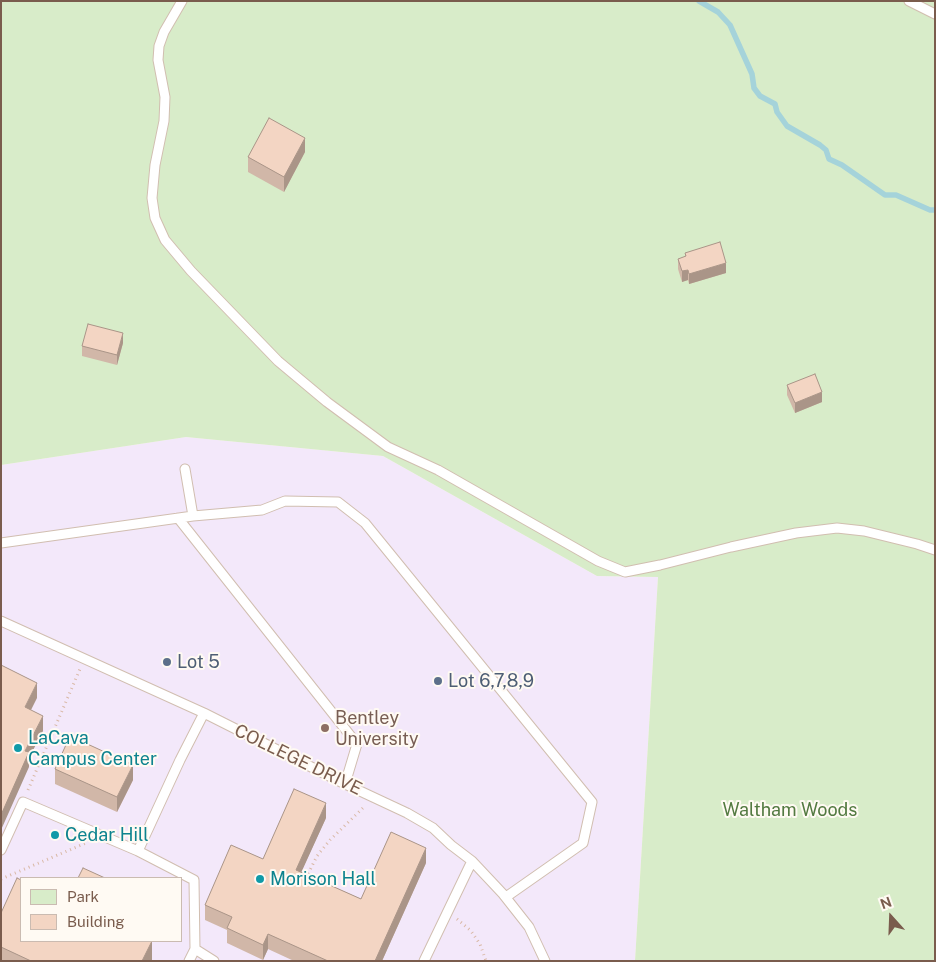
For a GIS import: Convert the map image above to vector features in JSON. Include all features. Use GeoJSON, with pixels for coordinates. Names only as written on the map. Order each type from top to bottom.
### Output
{"type":"FeatureCollection","features":[{"type":"Feature","properties":{"kind":"lane"},"geometry":{"type":"LineString","coordinates":[[182,1],[164,32],[159,46],[158,60],[165,97],[164,121],[155,165],[152,198],[155,218],[165,240],[191,271],[278,361],[327,402],[388,447],[438,470],[598,561],[625,572],[796,533],[837,528],[864,531],[935,550]]}},
{"type":"Feature","properties":{"kind":"lane"},"geometry":{"type":"LineString","coordinates":[[909,1],[935,14]]}},
{"type":"Feature","properties":{"kind":"lane"},"geometry":{"type":"LineString","coordinates":[[185,469],[193,516]]}},
{"type":"Feature","properties":{"kind":"lane"},"geometry":{"type":"LineString","coordinates":[[1,543],[193,516],[262,510],[285,502],[338,502],[365,523],[592,802],[583,843],[506,897]]}},
{"type":"Feature","properties":{"kind":"lane"},"geometry":{"type":"LineString","coordinates":[[178,518],[357,744],[345,784]]}},
{"type":"Feature","properties":{"kind":"lane","name":"COLLEGE DRIVE"},"geometry":{"type":"LineString","coordinates":[[1,621],[204,713],[433,828],[472,861],[506,897],[529,927],[546,961]]}},
{"type":"Feature","properties":{"kind":"lane"},"geometry":{"type":"LineString","coordinates":[[138,851],[204,713]]}},
{"type":"Feature","properties":{"kind":"lane"},"geometry":{"type":"LineString","coordinates":[[1,850],[23,802],[138,851],[194,880],[195,949],[189,961]]}},
{"type":"Feature","properties":{"kind":"lane"},"geometry":{"type":"LineString","coordinates":[[424,961],[472,861]]}},
{"type":"Feature","properties":{"kind":"lane"},"geometry":{"type":"LineString","coordinates":[[195,949],[214,961]]}},
{"type":"Feature","properties":{"kind":"path"},"geometry":{"type":"LineString","coordinates":[[23,802],[85,658]]}},
{"type":"Feature","properties":{"kind":"path"},"geometry":{"type":"LineString","coordinates":[[305,881],[317,856],[373,797]]}},
{"type":"Feature","properties":{"kind":"path"},"geometry":{"type":"LineString","coordinates":[[1,879],[92,840],[96,833]]}},
{"type":"Feature","properties":{"kind":"path"},"geometry":{"type":"LineString","coordinates":[[449,912],[472,931],[480,944],[486,961]]}},
{"type":"Feature","properties":{"kind":"shaded area","name":"Bentley University"},"geometry":{"type":"Polygon","coordinates":[[[186,437],[383,456],[597,576],[658,577],[635,961],[1,961],[1,465],[186,437]]]}},
{"type":"Feature","properties":{"kind":"green space","name":"Waltham Woods"},"geometry":{"type":"Polygon","coordinates":[[[1,1],[935,1],[935,961],[635,961],[658,577],[597,576],[383,456],[186,437],[1,465],[1,1]]]}},
{"type":"Feature","properties":{"kind":"building"},"geometry":{"type":"Polygon","coordinates":[[[269,118],[305,138],[284,177],[248,157],[269,118]]]}},
{"type":"Feature","properties":{"kind":"building"},"geometry":{"type":"Polygon","coordinates":[[[720,242],[726,263],[689,274],[688,270],[682,271],[678,259],[686,256],[685,253],[720,242]]]}},
{"type":"Feature","properties":{"kind":"building"},"geometry":{"type":"Polygon","coordinates":[[[88,324],[123,333],[117,355],[82,346],[88,324]]]}},
{"type":"Feature","properties":{"kind":"building"},"geometry":{"type":"Polygon","coordinates":[[[815,374],[822,392],[795,403],[787,385],[815,374]]]}},
{"type":"Feature","properties":{"kind":"building","name":"LaCava Campus Center"},"geometry":{"type":"Polygon","coordinates":[[[1,665],[37,683],[25,707],[43,716],[25,751],[29,752],[1,815],[1,665]]]}},
{"type":"Feature","properties":{"kind":"building"},"geometry":{"type":"Polygon","coordinates":[[[70,736],[133,765],[117,797],[55,769],[70,736]]]}},
{"type":"Feature","properties":{"kind":"building","name":"Morison Hall"},"geometry":{"type":"Polygon","coordinates":[[[294,789],[326,803],[296,870],[361,899],[391,832],[426,848],[375,961],[328,961],[268,934],[263,945],[227,928],[232,917],[205,905],[231,845],[263,859],[294,789]]]}},
{"type":"Feature","properties":{"kind":"building"},"geometry":{"type":"Polygon","coordinates":[[[83,868],[103,877],[78,877],[83,868]]]}},
{"type":"Feature","properties":{"kind":"building"},"geometry":{"type":"Polygon","coordinates":[[[17,878],[20,880],[20,942],[152,942],[142,961],[31,961],[1,947],[1,913],[17,878]]]}},
{"type":"Feature","properties":{"kind":"waterway"},"geometry":{"type":"LineString","coordinates":[[699,1],[718,12],[730,25],[752,74],[754,88],[760,96],[775,104],[777,112],[787,126],[820,145],[826,150],[829,159],[842,165],[885,195],[896,195],[930,210],[935,210]]}},
{"type":"Feature","properties":{"kind":"place","name":"Lot 5"},"geometry":{"type":"Point","coordinates":[167,662]}},
{"type":"Feature","properties":{"kind":"place","name":"Lot 6,7,8,9"},"geometry":{"type":"Point","coordinates":[438,681]}},
{"type":"Feature","properties":{"kind":"place","name":"Bentley University"},"geometry":{"type":"Point","coordinates":[325,728]}},
{"type":"Feature","properties":{"kind":"place","name":"LaCava Campus Center"},"geometry":{"type":"Point","coordinates":[18,748]}},
{"type":"Feature","properties":{"kind":"place","name":"Cedar Hill"},"geometry":{"type":"Point","coordinates":[55,835]}},
{"type":"Feature","properties":{"kind":"place","name":"Morison Hall"},"geometry":{"type":"Point","coordinates":[260,879]}}]}
